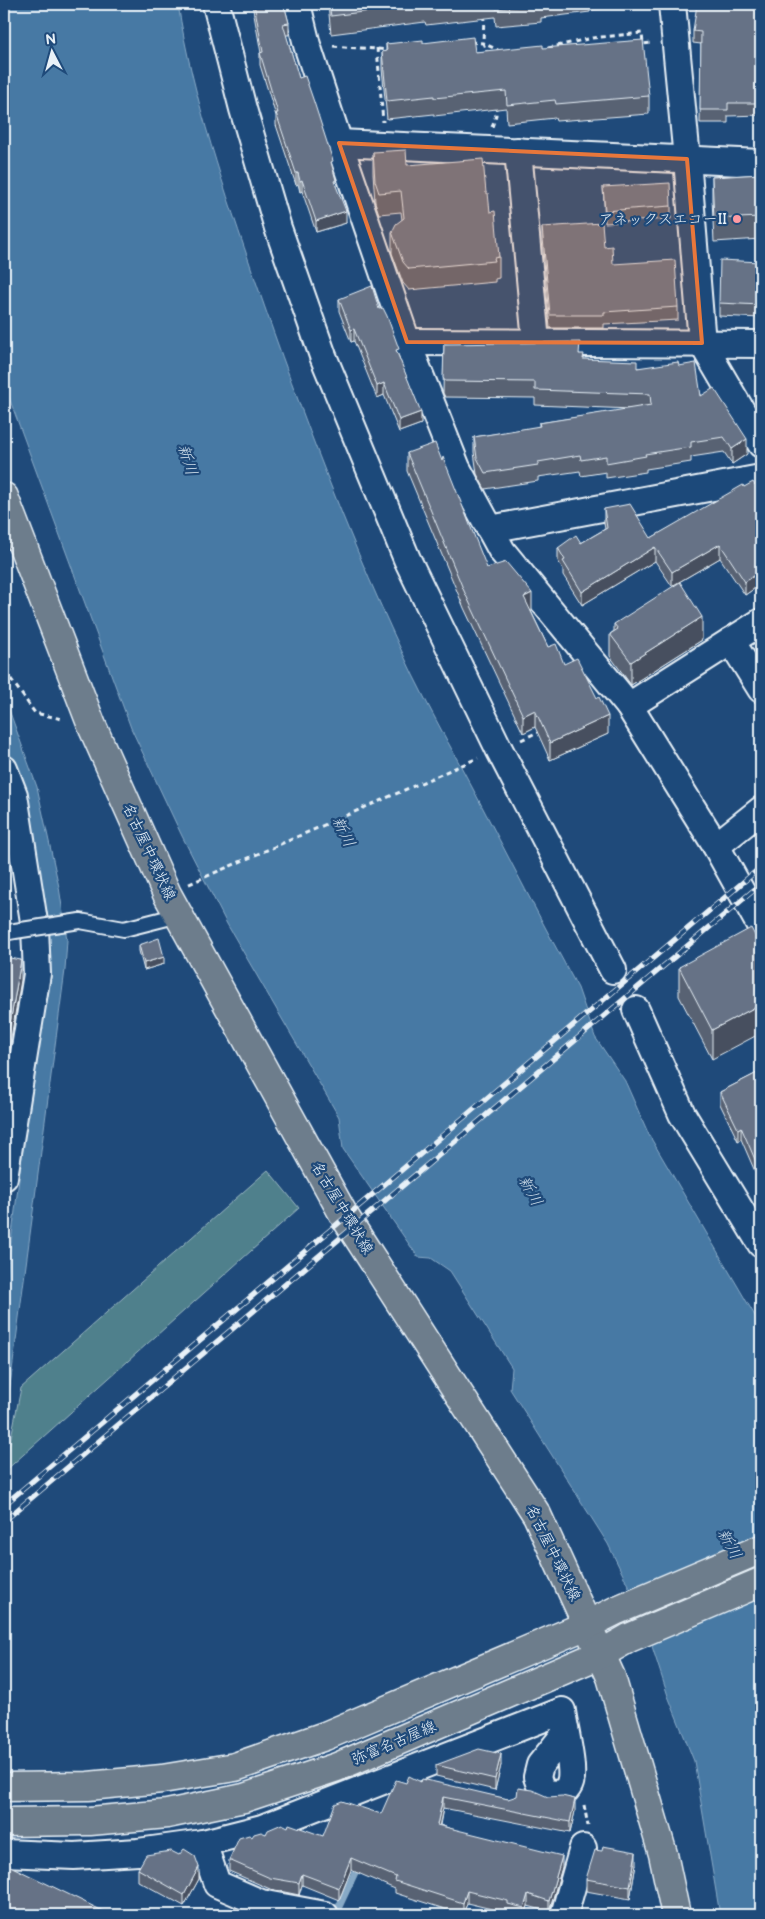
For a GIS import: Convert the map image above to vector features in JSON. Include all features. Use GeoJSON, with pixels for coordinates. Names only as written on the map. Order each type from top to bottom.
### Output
{"type":"FeatureCollection","features":[{"type":"Feature","properties":{"kind":"main road","name":"名古屋中環状線"},"geometry":{"type":"LineString","coordinates":[[4,497],[92,726],[173,904],[345,1217],[537,1515],[612,1677],[663,1854],[676,1915]]}},
{"type":"Feature","properties":{"kind":"main road"},"geometry":{"type":"LineString","coordinates":[[4,1787],[88,1786],[162,1779],[235,1766],[325,1736],[761,1549]]}},
{"type":"Feature","properties":{"kind":"main road","name":"弥富名古屋線"},"geometry":{"type":"LineString","coordinates":[[4,1822],[90,1821],[167,1814],[244,1798],[337,1767],[601,1654],[629,1638],[761,1582]]}},
{"type":"Feature","properties":{"kind":"street"},"geometry":{"type":"LineString","coordinates":[[216,4],[243,109],[278,228],[323,356],[407,559],[499,749],[613,970]]}},
{"type":"Feature","properties":{"kind":"street"},"geometry":{"type":"LineString","coordinates":[[297,4],[307,46],[407,342],[457,468],[502,551],[629,706],[716,846],[761,927]]}},
{"type":"Feature","properties":{"kind":"street"},"geometry":{"type":"LineString","coordinates":[[672,4],[702,343],[761,444]]}},
{"type":"Feature","properties":{"kind":"street"},"geometry":{"type":"LineString","coordinates":[[339,143],[761,163]]}},
{"type":"Feature","properties":{"kind":"street"},"geometry":{"type":"LineString","coordinates":[[518,151],[536,342]]}},
{"type":"Feature","properties":{"kind":"street"},"geometry":{"type":"LineString","coordinates":[[407,342],[761,344]]}},
{"type":"Feature","properties":{"kind":"street"},"geometry":{"type":"LineString","coordinates":[[490,529],[761,478]]}},
{"type":"Feature","properties":{"kind":"street"},"geometry":{"type":"LineString","coordinates":[[629,706],[761,622]]}},
{"type":"Feature","properties":{"kind":"street"},"geometry":{"type":"LineString","coordinates":[[731,641],[761,689]]}},
{"type":"Feature","properties":{"kind":"street"},"geometry":{"type":"LineString","coordinates":[[4,769],[14,795],[35,928],[37,974],[4,1176]]}},
{"type":"Feature","properties":{"kind":"street"},"geometry":{"type":"LineString","coordinates":[[716,846],[761,810]]}},
{"type":"Feature","properties":{"kind":"street"},"geometry":{"type":"LineString","coordinates":[[636,1010],[682,1114],[761,1244]]}},
{"type":"Feature","properties":{"kind":"street"},"geometry":{"type":"LineString","coordinates":[[4,1853],[74,1856],[138,1852],[203,1843],[262,1828],[562,1711],[566,1734],[572,1776],[570,1786],[563,1793],[552,1794],[542,1791],[537,1777],[540,1765],[566,1734]]}},
{"type":"Feature","properties":{"kind":"street"},"geometry":{"type":"LineString","coordinates":[[203,1843],[217,1884],[261,1903],[325,1915]]}},
{"type":"Feature","properties":{"kind":"street"},"geometry":{"type":"LineString","coordinates":[[564,1915],[583,1848]]}},
{"type":"Feature","properties":{"kind":"lane"},"geometry":{"type":"LineString","coordinates":[[9,932],[80,922],[124,929],[173,904]]}},
{"type":"Feature","properties":{"kind":"lane"},"geometry":{"type":"LineString","coordinates":[[396,1776],[423,1783]]}},
{"type":"Feature","properties":{"kind":"path"},"geometry":{"type":"LineString","coordinates":[[484,12],[484,43],[490,60]]}},
{"type":"Feature","properties":{"kind":"path"},"geometry":{"type":"LineString","coordinates":[[539,50],[592,38],[642,33],[643,44],[676,40]]}},
{"type":"Feature","properties":{"kind":"path"},"geometry":{"type":"LineString","coordinates":[[465,41],[484,43],[505,52]]}},
{"type":"Feature","properties":{"kind":"path"},"geometry":{"type":"LineString","coordinates":[[307,46],[397,50]]}},
{"type":"Feature","properties":{"kind":"path"},"geometry":{"type":"LineString","coordinates":[[377,48],[384,131]]}},
{"type":"Feature","properties":{"kind":"path"},"geometry":{"type":"LineString","coordinates":[[491,130],[496,115],[496,105]]}},
{"type":"Feature","properties":{"kind":"path"},"geometry":{"type":"LineString","coordinates":[[4,674],[8,675],[35,712],[92,726]]}},
{"type":"Feature","properties":{"kind":"path"},"geometry":{"type":"LineString","coordinates":[[173,904],[499,749],[543,730]]}},
{"type":"Feature","properties":{"kind":"path"},"geometry":{"type":"LineString","coordinates":[[572,1776],[579,1783],[589,1827],[583,1848]]}},
{"type":"Feature","properties":{"kind":"highlighted area"},"geometry":{"type":"Polygon","coordinates":[[[339,143],[687,159],[702,343],[407,342],[339,143]]]}},
{"type":"Feature","properties":{"kind":"green space"},"geometry":{"type":"Polygon","coordinates":[[[268,1170],[299,1208],[4,1472],[21,1388],[268,1170]]]}},
{"type":"Feature","properties":{"kind":"water","name":"新川"},"geometry":{"type":"Polygon","coordinates":[[[4,4],[178,4],[184,39],[201,110],[233,214],[273,332],[329,481],[369,579],[420,690],[578,988],[595,1037],[625,1081],[649,1135],[761,1326],[761,1915],[720,1915],[694,1761],[668,1696],[641,1612],[608,1544],[510,1389],[512,1368],[450,1271],[431,1258],[418,1257],[343,1149],[339,1117],[227,924],[182,836],[131,728],[4,384],[4,4]]]}},
{"type":"Feature","properties":{"kind":"water"},"geometry":{"type":"Polygon","coordinates":[[[4,696],[37,787],[59,887],[67,940],[65,970],[4,1431],[4,1296],[49,947],[46,913],[19,790],[4,747],[4,696]]]}},
{"type":"Feature","properties":{"kind":"building"},"geometry":{"type":"Polygon","coordinates":[[[254,4],[284,4],[289,23],[283,24],[299,78],[305,76],[333,161],[331,162],[336,180],[334,181],[346,211],[316,221],[302,180],[300,181],[298,173],[296,173],[276,113],[278,113],[260,53],[263,52],[254,4]]]}},
{"type":"Feature","properties":{"kind":"building"},"geometry":{"type":"Polygon","coordinates":[[[329,4],[425,4],[331,16],[329,4]]]}},
{"type":"Feature","properties":{"kind":"building"},"geometry":{"type":"Polygon","coordinates":[[[425,4],[456,4],[426,7],[425,4]]]}},
{"type":"Feature","properties":{"kind":"building"},"geometry":{"type":"Polygon","coordinates":[[[495,4],[541,4],[496,9],[495,4]]]}},
{"type":"Feature","properties":{"kind":"building"},"geometry":{"type":"Polygon","coordinates":[[[697,4],[761,4],[761,103],[728,103],[728,110],[700,110],[701,32],[693,31],[697,4]]]}},
{"type":"Feature","properties":{"kind":"building"},"geometry":{"type":"Polygon","coordinates":[[[473,37],[475,52],[543,45],[543,48],[643,40],[649,96],[556,104],[555,100],[507,105],[506,91],[387,101],[382,52],[387,51],[386,44],[423,40],[423,43],[473,37]]]}},
{"type":"Feature","properties":{"kind":"building"},"geometry":{"type":"Polygon","coordinates":[[[406,150],[407,165],[483,159],[490,212],[495,211],[499,257],[494,258],[495,261],[409,269],[403,262],[392,232],[396,224],[404,218],[401,191],[379,193],[375,181],[373,152],[406,150]]]}},
{"type":"Feature","properties":{"kind":"building"},"geometry":{"type":"Polygon","coordinates":[[[761,174],[761,217],[714,219],[712,177],[761,174]]]}},
{"type":"Feature","properties":{"kind":"building"},"geometry":{"type":"Polygon","coordinates":[[[670,183],[671,206],[605,211],[603,187],[670,183]]]}},
{"type":"Feature","properties":{"kind":"building"},"geometry":{"type":"Polygon","coordinates":[[[602,223],[604,247],[612,246],[613,264],[675,260],[678,307],[604,312],[604,315],[550,315],[542,227],[602,223]]]}},
{"type":"Feature","properties":{"kind":"building"},"geometry":{"type":"Polygon","coordinates":[[[720,260],[761,262],[761,305],[719,303],[720,260]]]}},
{"type":"Feature","properties":{"kind":"building"},"geometry":{"type":"Polygon","coordinates":[[[372,286],[379,309],[383,308],[387,316],[399,349],[396,350],[421,412],[399,420],[384,383],[377,386],[354,329],[351,330],[339,299],[372,286]]]}},
{"type":"Feature","properties":{"kind":"building"},"geometry":{"type":"Polygon","coordinates":[[[580,342],[579,354],[584,354],[583,359],[637,361],[637,368],[678,362],[679,366],[696,363],[701,396],[714,388],[747,439],[732,449],[724,437],[691,442],[691,447],[645,454],[646,456],[606,463],[606,456],[581,460],[580,455],[538,462],[538,465],[485,473],[477,458],[474,437],[540,426],[539,423],[651,405],[650,394],[535,390],[535,382],[445,381],[443,378],[444,344],[580,342]]]}},
{"type":"Feature","properties":{"kind":"building"},"geometry":{"type":"Polygon","coordinates":[[[435,443],[442,461],[443,457],[487,568],[506,562],[532,593],[524,597],[548,647],[556,644],[564,664],[577,658],[608,716],[550,743],[535,710],[523,716],[464,591],[407,453],[435,443]]]}},
{"type":"Feature","properties":{"kind":"building"},"geometry":{"type":"Polygon","coordinates":[[[761,481],[761,571],[745,582],[720,544],[672,572],[655,547],[582,592],[563,561],[565,560],[558,548],[576,535],[581,543],[607,528],[604,509],[630,504],[651,538],[743,485],[744,487],[753,482],[755,485],[761,481]]]}},
{"type":"Feature","properties":{"kind":"building"},"geometry":{"type":"Polygon","coordinates":[[[680,582],[702,617],[631,662],[610,634],[618,629],[614,624],[680,582]]]}},
{"type":"Feature","properties":{"kind":"building"},"geometry":{"type":"Polygon","coordinates":[[[751,928],[761,947],[761,1004],[712,1030],[679,967],[751,928]]]}},
{"type":"Feature","properties":{"kind":"building"},"geometry":{"type":"Polygon","coordinates":[[[159,938],[164,957],[144,963],[139,945],[159,938]]]}},
{"type":"Feature","properties":{"kind":"building"},"geometry":{"type":"Polygon","coordinates":[[[4,957],[21,960],[5,1053],[4,1053],[4,957]]]}},
{"type":"Feature","properties":{"kind":"building"},"geometry":{"type":"Polygon","coordinates":[[[761,1071],[760,1171],[741,1127],[738,1129],[720,1092],[761,1071]]]}},
{"type":"Feature","properties":{"kind":"building"},"geometry":{"type":"Polygon","coordinates":[[[479,1749],[501,1754],[495,1779],[436,1765],[479,1749]]]}},
{"type":"Feature","properties":{"kind":"building"},"geometry":{"type":"Polygon","coordinates":[[[409,1776],[421,1782],[422,1779],[508,1799],[517,1796],[518,1788],[532,1790],[548,1797],[562,1796],[575,1799],[570,1822],[443,1797],[437,1825],[562,1856],[549,1901],[528,1894],[524,1908],[508,1904],[508,1901],[467,1891],[463,1903],[395,1881],[396,1877],[351,1858],[339,1888],[302,1874],[299,1883],[270,1878],[229,1860],[239,1838],[249,1835],[252,1837],[254,1834],[261,1832],[266,1834],[268,1830],[282,1824],[288,1827],[289,1824],[323,1836],[335,1804],[342,1801],[381,1814],[396,1780],[406,1783],[409,1776]]]}},
{"type":"Feature","properties":{"kind":"building"},"geometry":{"type":"Polygon","coordinates":[[[603,1846],[636,1852],[630,1887],[586,1879],[595,1850],[602,1851],[603,1846]]]}},
{"type":"Feature","properties":{"kind":"building"},"geometry":{"type":"Polygon","coordinates":[[[184,1849],[195,1856],[199,1867],[184,1895],[138,1869],[146,1855],[171,1851],[179,1855],[184,1849]]]}},
{"type":"Feature","properties":{"kind":"building"},"geometry":{"type":"Polygon","coordinates":[[[6,1864],[105,1912],[104,1915],[13,1915],[4,1911],[4,1869],[6,1864]]]}},
{"type":"Feature","properties":{"kind":"waterway"},"geometry":{"type":"LineString","coordinates":[[336,1913],[359,1864]]}},
{"type":"Feature","properties":{"kind":"railway"},"geometry":{"type":"LineString","coordinates":[[4,1505],[761,867]]}},
{"type":"Feature","properties":{"kind":"railway"},"geometry":{"type":"LineString","coordinates":[[4,1521],[761,884]]}},
{"type":"Feature","properties":{"kind":"place","name":"アネックスエコーII"},"geometry":{"type":"Point","coordinates":[737,219]}}]}
